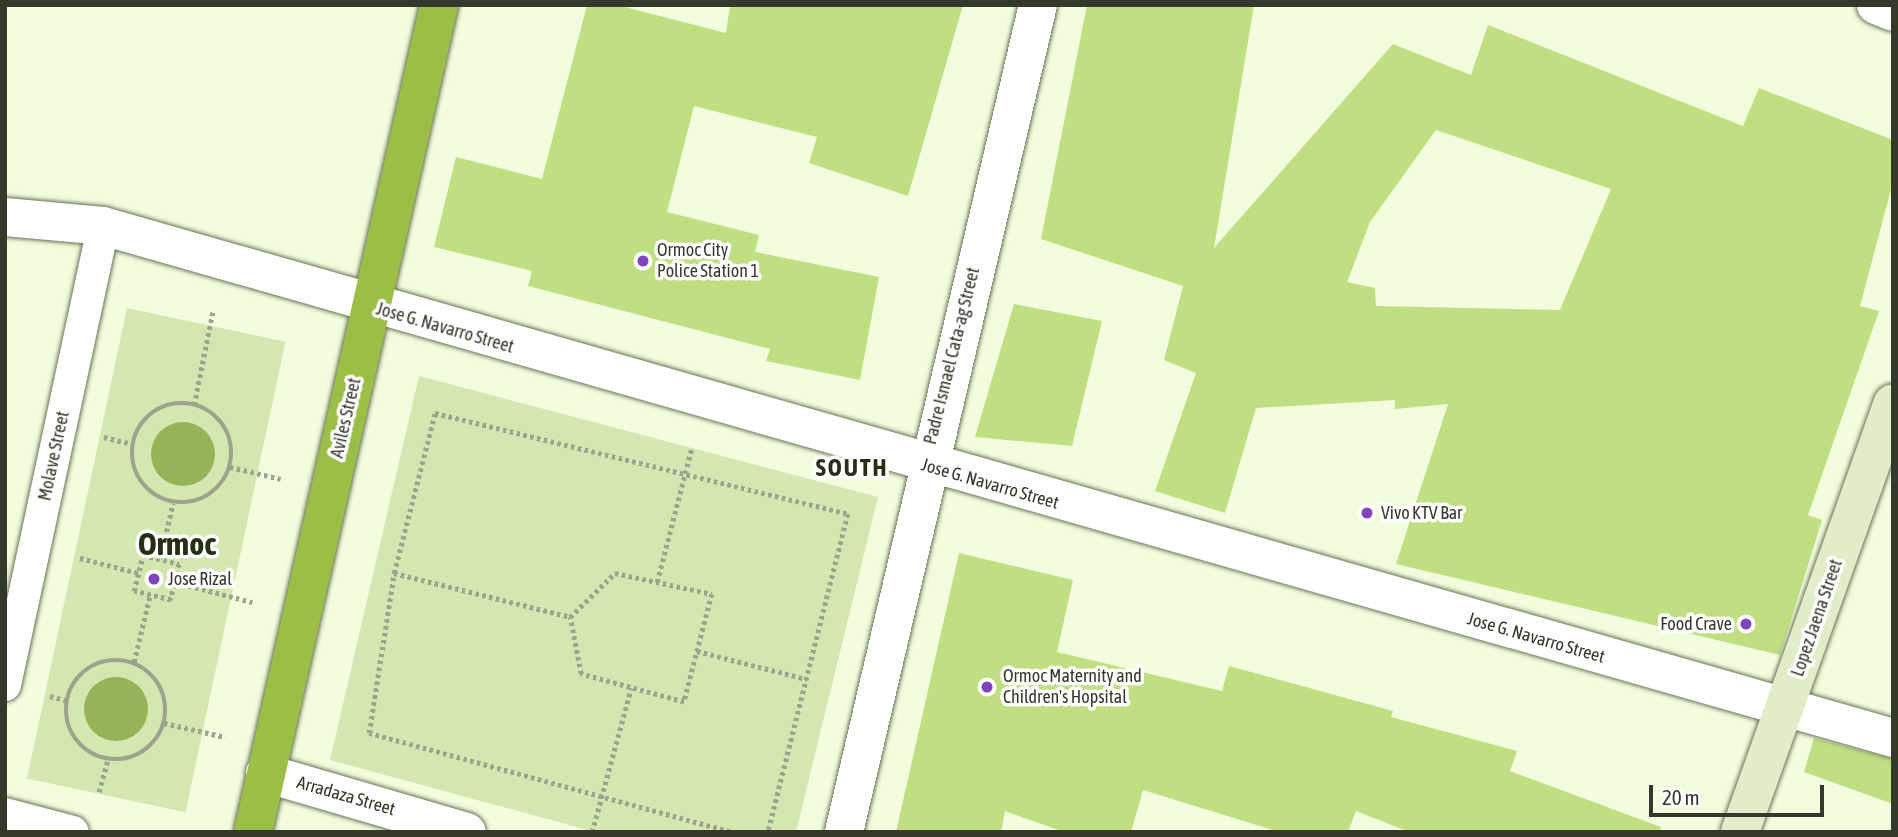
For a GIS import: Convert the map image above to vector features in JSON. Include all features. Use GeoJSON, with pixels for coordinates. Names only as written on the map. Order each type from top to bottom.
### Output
{"type":"FeatureCollection","features":[{"type":"Feature","properties":{"kind":"highway","name":"Aviles Street"},"geometry":{"type":"LineString","coordinates":[[253,832],[439,5]]}},
{"type":"Feature","properties":{"kind":"street","name":"Padre Ismael Cata-ag Street"},"geometry":{"type":"LineString","coordinates":[[844,832],[926,466],[1038,5]]}},
{"type":"Feature","properties":{"kind":"street"},"geometry":{"type":"LineString","coordinates":[[1876,5],[1893,12]]}},
{"type":"Feature","properties":{"kind":"street","name":"Jose G. Navarro Street"},"geometry":{"type":"LineString","coordinates":[[5,217],[103,226],[926,466],[1893,738]]}},
{"type":"Feature","properties":{"kind":"street","name":"Lopez Jaena Street"},"geometry":{"type":"LineString","coordinates":[[1740,832],[1893,403]]}},
{"type":"Feature","properties":{"kind":"street","name":"Arradaza Street"},"geometry":{"type":"LineString","coordinates":[[268,760],[467,832]]}},
{"type":"Feature","properties":{"kind":"lane","name":"Molave Street"},"geometry":{"type":"LineString","coordinates":[[5,685],[103,226]]}},
{"type":"Feature","properties":{"kind":"lane"},"geometry":{"type":"LineString","coordinates":[[5,814],[73,832]]}},
{"type":"Feature","properties":{"kind":"path"},"geometry":{"type":"LineString","coordinates":[[194,405],[223,262]]}},
{"type":"Feature","properties":{"kind":"path"},"geometry":{"type":"LineString","coordinates":[[657,582],[704,402]]}},
{"type":"Feature","properties":{"kind":"path"},"geometry":{"type":"LineString","coordinates":[[194,405],[226,428],[230,467],[205,498],[173,503],[146,488],[134,444],[151,414],[194,405]]}},
{"type":"Feature","properties":{"kind":"path"},"geometry":{"type":"LineString","coordinates":[[730,832],[599,800],[369,733],[394,573],[435,413],[848,514],[768,832]]}},
{"type":"Feature","properties":{"kind":"path"},"geometry":{"type":"LineString","coordinates":[[160,559],[173,503]]}},
{"type":"Feature","properties":{"kind":"path"},"geometry":{"type":"LineString","coordinates":[[35,547],[139,573]]}},
{"type":"Feature","properties":{"kind":"path"},"geometry":{"type":"LineString","coordinates":[[143,555],[160,559],[179,564],[171,600],[134,591],[143,555]]}},
{"type":"Feature","properties":{"kind":"path"},"geometry":{"type":"LineString","coordinates":[[394,573],[570,617]]}},
{"type":"Feature","properties":{"kind":"path"},"geometry":{"type":"LineString","coordinates":[[615,573],[712,594],[684,702],[581,674],[570,617],[615,573]]}},
{"type":"Feature","properties":{"kind":"path"},"geometry":{"type":"LineString","coordinates":[[175,582],[301,615]]}},
{"type":"Feature","properties":{"kind":"path"},"geometry":{"type":"LineString","coordinates":[[134,662],[150,596]]}},
{"type":"Feature","properties":{"kind":"path"},"geometry":{"type":"LineString","coordinates":[[697,651],[806,680]]}},
{"type":"Feature","properties":{"kind":"path"},"geometry":{"type":"LineString","coordinates":[[100,662],[134,662],[160,684],[164,723],[152,745],[124,760],[93,754],[71,731],[67,701],[73,683],[100,662]]}},
{"type":"Feature","properties":{"kind":"path"},"geometry":{"type":"LineString","coordinates":[[592,832],[631,688]]}},
{"type":"Feature","properties":{"kind":"path"},"geometry":{"type":"LineString","coordinates":[[164,723],[268,760]]}},
{"type":"Feature","properties":{"kind":"shaded area"},"geometry":{"type":"Polygon","coordinates":[[[127,308],[285,342],[185,812],[27,778],[127,308]]]}},
{"type":"Feature","properties":{"kind":"shaded area"},"geometry":{"type":"Polygon","coordinates":[[[419,376],[878,497],[796,832],[595,832],[330,760],[419,376]]]}},
{"type":"Feature","properties":{"kind":"shaded area"},"geometry":{"type":"Polygon","coordinates":[[[177,422],[189,422],[206,431],[213,442],[213,466],[206,477],[189,486],[177,486],[165,481],[156,472],[151,460],[151,448],[156,436],[165,427],[177,422]]]}},
{"type":"Feature","properties":{"kind":"shaded area"},"geometry":{"type":"Polygon","coordinates":[[[110,677],[122,677],[139,686],[146,697],[146,721],[139,732],[122,741],[110,741],[98,736],[89,727],[84,715],[84,703],[89,691],[98,682],[110,677]]]}},
{"type":"Feature","properties":{"kind":"building"},"geometry":{"type":"Polygon","coordinates":[[[587,5],[617,5],[726,33],[730,5],[963,5],[908,196],[809,163],[817,137],[694,106],[667,212],[759,235],[755,252],[879,277],[860,380],[766,361],[770,349],[528,286],[532,271],[434,247],[456,157],[542,179],[587,5]]]}},
{"type":"Feature","properties":{"kind":"building"},"geometry":{"type":"Polygon","coordinates":[[[1087,5],[1254,5],[1214,248],[1393,44],[1471,75],[1488,25],[1743,126],[1759,88],[1893,140],[1893,182],[1860,306],[1879,311],[1808,515],[1822,520],[1780,655],[1396,564],[1448,404],[1395,409],[1395,400],[1256,408],[1225,513],[1155,491],[1196,373],[1164,360],[1183,286],[1041,239],[1087,5]],[[1436,130],[1370,222],[1347,282],[1375,288],[1376,306],[1560,310],[1611,189],[1436,130]]]}},
{"type":"Feature","properties":{"kind":"building"},"geometry":{"type":"Polygon","coordinates":[[[1014,304],[1102,321],[1072,446],[975,437],[1014,304]]]}},
{"type":"Feature","properties":{"kind":"building"},"geometry":{"type":"Polygon","coordinates":[[[959,553],[1073,580],[1057,652],[1222,691],[1229,666],[1393,711],[1391,717],[1517,751],[1510,771],[1661,827],[1660,832],[1409,832],[1356,811],[1348,832],[1279,832],[1143,790],[1131,832],[1064,832],[1005,811],[1001,832],[896,832],[959,553]]]}},
{"type":"Feature","properties":{"kind":"building"},"geometry":{"type":"Polygon","coordinates":[[[1814,738],[1893,759],[1893,804],[1804,772],[1814,738]]]}},
{"type":"Feature","properties":{"kind":"place","name":"Ormoc City Police Station 1"},"geometry":{"type":"Point","coordinates":[643,261]}},
{"type":"Feature","properties":{"kind":"place","name":"Vivo KTV Bar"},"geometry":{"type":"Point","coordinates":[1367,513]}},
{"type":"Feature","properties":{"kind":"place","name":"Jose Rizal"},"geometry":{"type":"Point","coordinates":[154,579]}},
{"type":"Feature","properties":{"kind":"place","name":"Food Crave"},"geometry":{"type":"Point","coordinates":[1746,624]}},
{"type":"Feature","properties":{"kind":"place","name":"Ormoc Maternity and Children's Hopsital"},"geometry":{"type":"Point","coordinates":[987,687]}},
{"type":"Feature","properties":{"kind":"district","name":"SOUTH"},"geometry":{"type":"Point","coordinates":[852,468]}},
{"type":"Feature","properties":{"kind":"district","name":"Ormoc"},"geometry":{"type":"Point","coordinates":[177,544]}}]}
